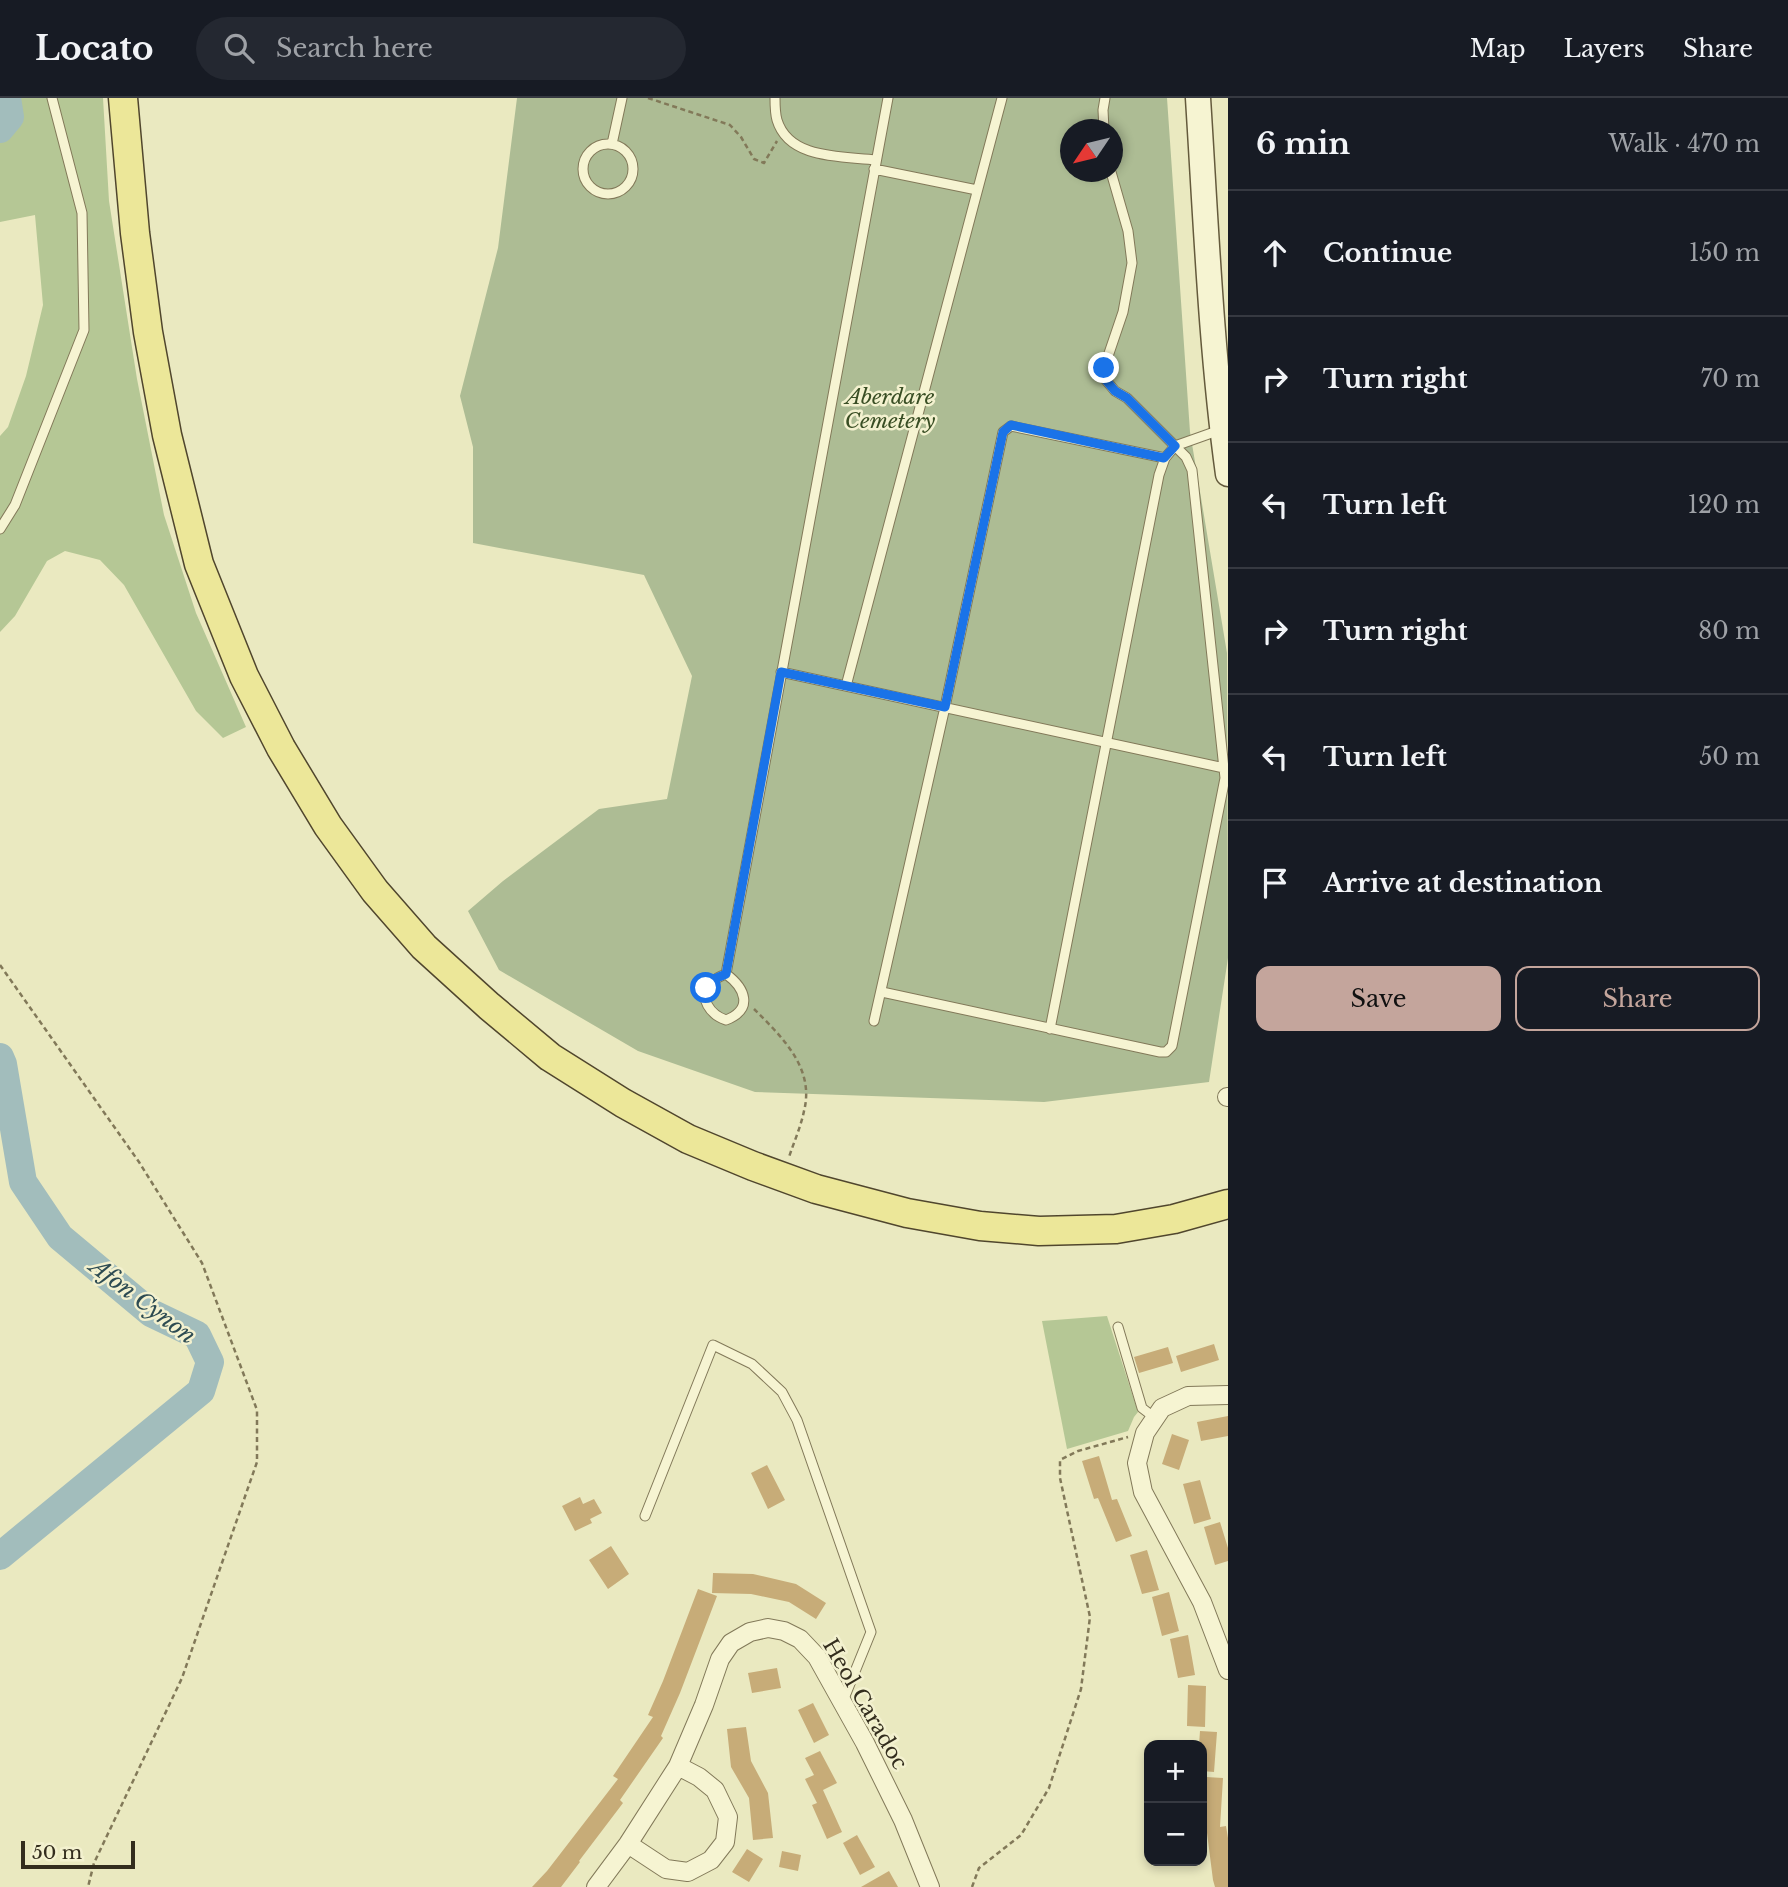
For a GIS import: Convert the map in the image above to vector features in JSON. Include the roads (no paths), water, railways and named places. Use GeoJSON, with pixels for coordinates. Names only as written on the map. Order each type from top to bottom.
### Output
{"type":"FeatureCollection","features":[{"type":"Feature","properties":{"kind":"main road"},"geometry":{"type":"LineString","coordinates":[[123,98],[135,233],[148,331],[167,435],[199,564],[244,676],[281,748],[328,826],[376,891],[424,947],[550,1057],[623,1103],[688,1139],[816,1189],[907,1213],[980,1226],[1039,1231],[1116,1228],[1174,1219],[1228,1204]]}},
{"type":"Feature","properties":{"kind":"main road"},"geometry":{"type":"LineString","coordinates":[[1198,98],[1208,255],[1228,474]]}},
{"type":"Feature","properties":{"kind":"street"},"geometry":{"type":"LineString","coordinates":[[1228,1395],[1188,1396],[1162,1408],[1144,1433],[1137,1463],[1143,1492],[1202,1602],[1228,1670]]}},
{"type":"Feature","properties":{"kind":"street","name":"Heol Caradoc"},"geometry":{"type":"LineString","coordinates":[[596,1887],[628,1844],[678,1766],[720,1659],[731,1643],[750,1632],[768,1628],[784,1631],[800,1639],[817,1657],[865,1742],[903,1820],[930,1887]]}},
{"type":"Feature","properties":{"kind":"street"},"geometry":{"type":"LineString","coordinates":[[628,1844],[666,1869],[688,1872],[711,1860],[725,1842],[728,1817],[715,1790],[699,1777],[678,1766]]}},
{"type":"Feature","properties":{"kind":"lane"},"geometry":{"type":"LineString","coordinates":[[0,529],[15,505],[84,330],[82,213],[52,98]]}},
{"type":"Feature","properties":{"kind":"lane"},"geometry":{"type":"LineString","coordinates":[[612,144],[622,98]]}},
{"type":"Feature","properties":{"kind":"lane"},"geometry":{"type":"LineString","coordinates":[[775,98],[776,118],[782,132],[805,150],[875,164],[977,190]]}},
{"type":"Feature","properties":{"kind":"lane"},"geometry":{"type":"LineString","coordinates":[[726,974],[888,98]]}},
{"type":"Feature","properties":{"kind":"lane"},"geometry":{"type":"LineString","coordinates":[[846,686],[1002,98]]}},
{"type":"Feature","properties":{"kind":"lane"},"geometry":{"type":"LineString","coordinates":[[1103,119],[1104,98]]}},
{"type":"Feature","properties":{"kind":"lane"},"geometry":{"type":"LineString","coordinates":[[612,144],[627,152],[634,167],[633,176],[623,190],[607,195],[599,193],[587,182],[583,167],[590,152],[596,147],[612,144]]}},
{"type":"Feature","properties":{"kind":"lane"},"geometry":{"type":"LineString","coordinates":[[882,992],[1160,1052],[1166,1052],[1172,1046],[1225,778],[1192,470],[1175,446],[1105,379],[1104,368],[1123,312],[1132,263],[1128,231],[1114,182]]}},
{"type":"Feature","properties":{"kind":"lane"},"geometry":{"type":"LineString","coordinates":[[874,1021],[945,707],[1003,432],[1011,425],[1164,458]]}},
{"type":"Feature","properties":{"kind":"lane"},"geometry":{"type":"LineString","coordinates":[[1050,1028],[1158,475],[1164,458],[1175,446],[1222,429]]}},
{"type":"Feature","properties":{"kind":"lane"},"geometry":{"type":"LineString","coordinates":[[781,672],[1224,768]]}},
{"type":"Feature","properties":{"kind":"lane"},"geometry":{"type":"LineString","coordinates":[[726,974],[737,983],[744,999],[742,1008],[735,1016],[726,1020],[709,1010],[705,999],[706,988],[712,980],[726,974]]}},
{"type":"Feature","properties":{"kind":"lane"},"geometry":{"type":"LineString","coordinates":[[1118,1327],[1142,1408],[1155,1418]]}},
{"type":"Feature","properties":{"kind":"lane"},"geometry":{"type":"LineString","coordinates":[[645,1516],[713,1345],[752,1364],[782,1392],[797,1420],[871,1632],[843,1703]]}},
{"type":"Feature","properties":{"kind":"waterway","name":"Afon Cynon"},"geometry":{"type":"LineString","coordinates":[[0,129],[10,117],[7,98]]}},
{"type":"Feature","properties":{"kind":"waterway","name":"Afon Cynon"},"geometry":{"type":"LineString","coordinates":[[0,1057],[23,1182],[60,1237],[151,1313],[197,1335],[210,1362],[201,1391],[0,1556]]}},
{"type":"Feature","properties":{"kind":"park label","name":"Aberdare Cemetery"},"geometry":{"type":"Point","coordinates":[890,409]}}]}
